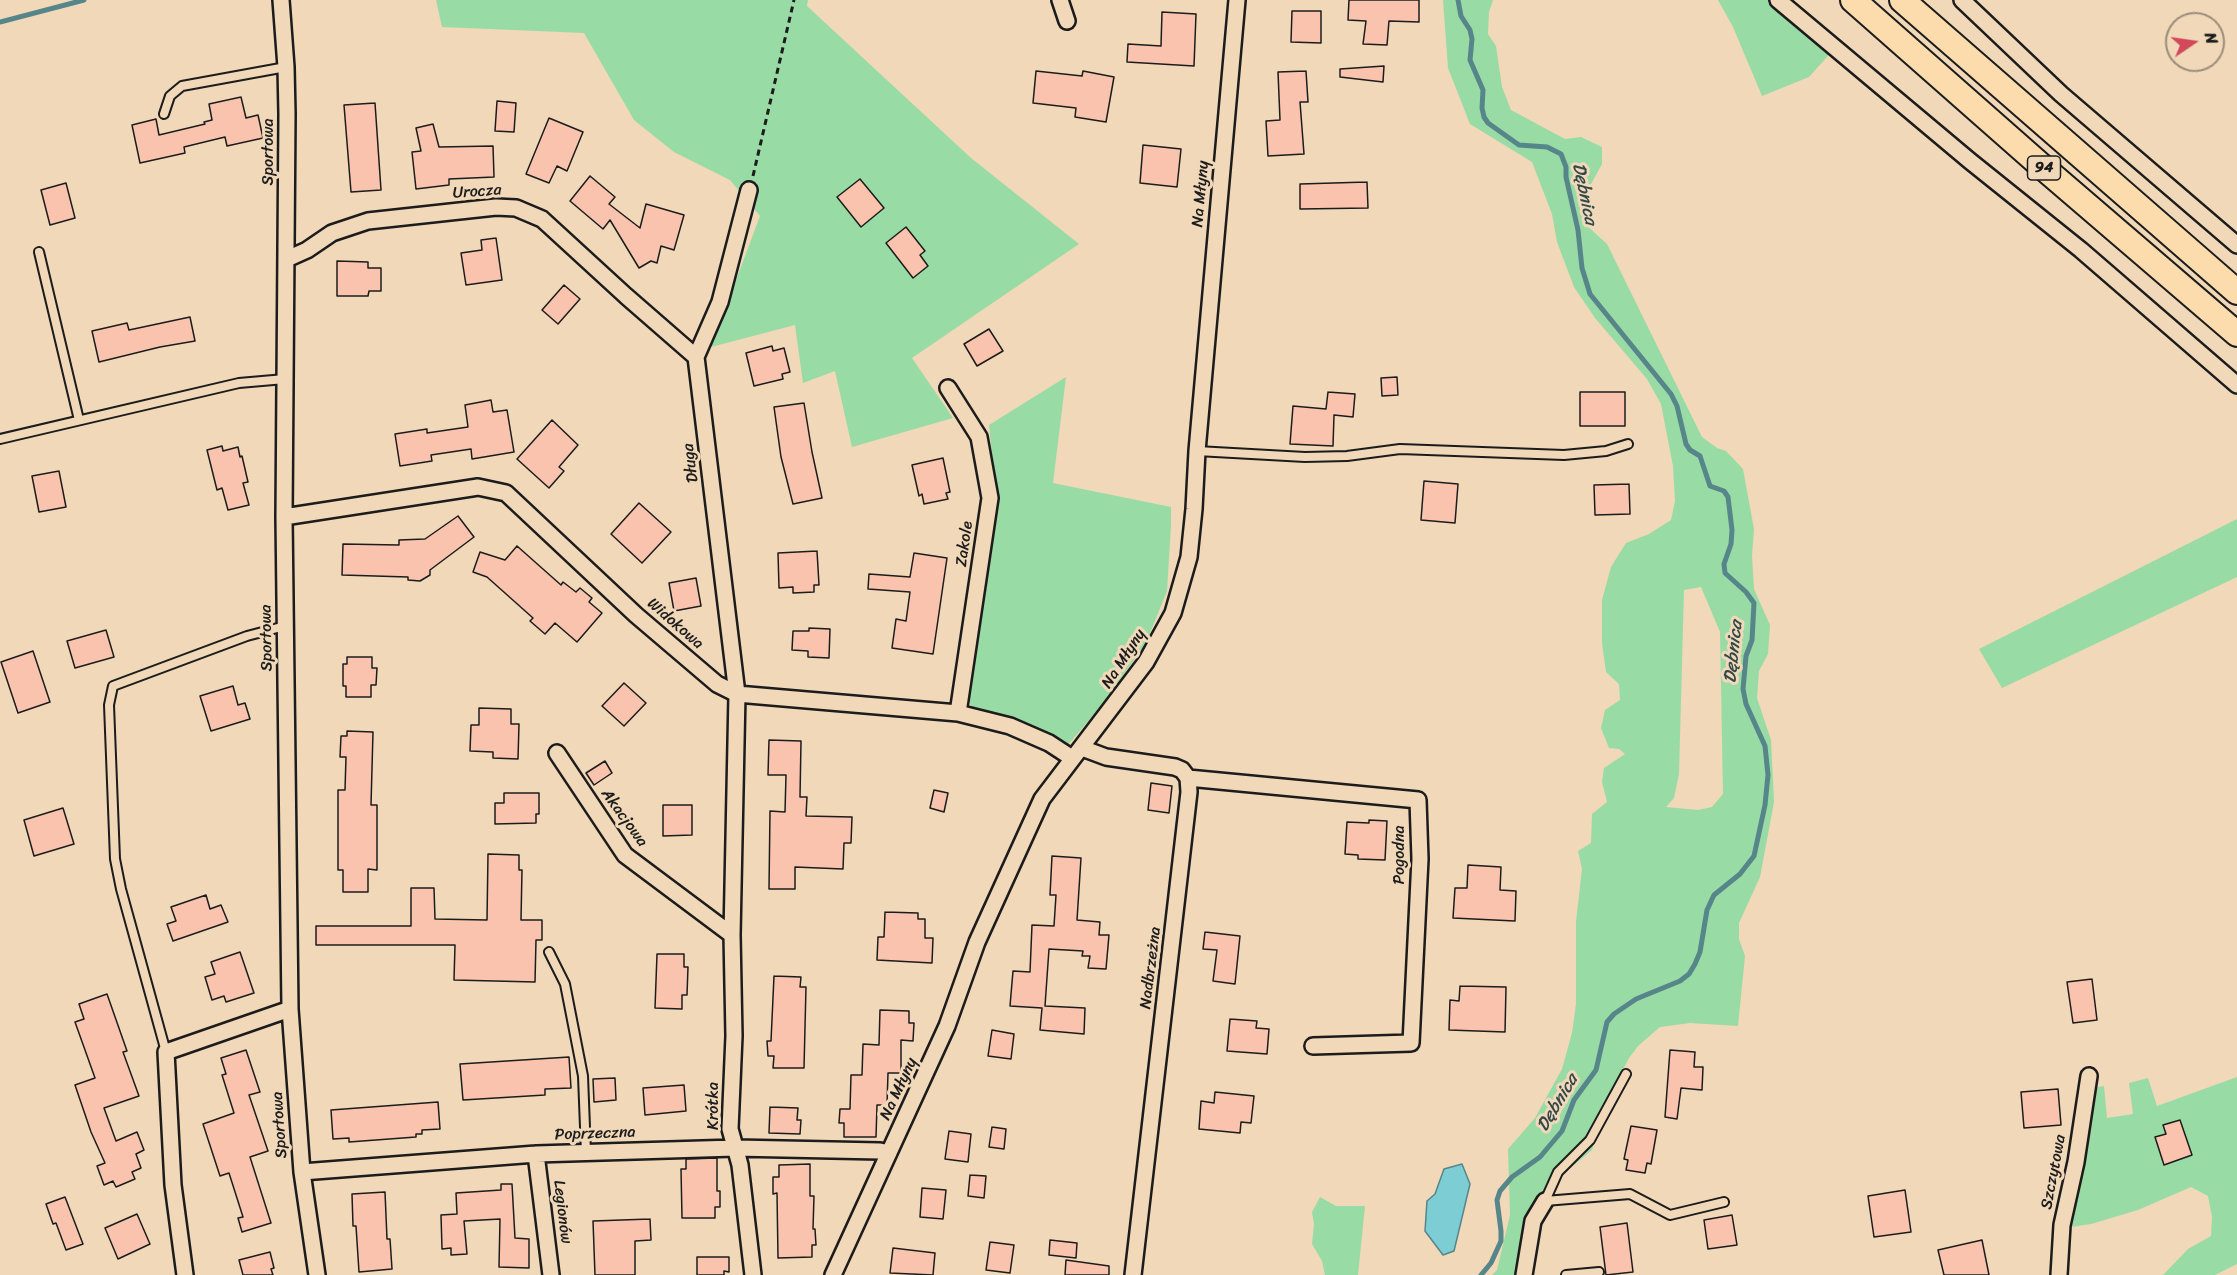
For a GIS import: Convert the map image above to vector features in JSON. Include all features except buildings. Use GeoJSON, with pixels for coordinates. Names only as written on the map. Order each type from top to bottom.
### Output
{"type":"FeatureCollection","features":[{"type":"Feature","properties":{"kind":"main road","name":"94"},"geometry":{"type":"LineString","coordinates":[[1853,0],[2237,334]]}},
{"type":"Feature","properties":{"kind":"main road","name":"94"},"geometry":{"type":"LineString","coordinates":[[1902,0],[2237,292]]}},
{"type":"Feature","properties":{"kind":"street","name":"Sportowa"},"geometry":{"type":"LineString","coordinates":[[281,0],[286,67],[287,259],[284,517],[290,1009],[302,1172],[317,1275]]}},
{"type":"Feature","properties":{"kind":"street"},"geometry":{"type":"LineString","coordinates":[[1060,0],[1068,21]]}},
{"type":"Feature","properties":{"kind":"street","name":"Na Młyny"},"geometry":{"type":"LineString","coordinates":[[833,1275],[947,1026],[977,942],[1042,799],[1146,662],[1173,613],[1189,557],[1237,0]]}},
{"type":"Feature","properties":{"kind":"street"},"geometry":{"type":"LineString","coordinates":[[1778,0],[1970,161],[2081,250],[2237,385]]}},
{"type":"Feature","properties":{"kind":"street"},"geometry":{"type":"LineString","coordinates":[[1962,0],[2061,94],[2237,245]]}},
{"type":"Feature","properties":{"kind":"street"},"geometry":{"type":"LineString","coordinates":[[696,357],[720,302],[749,190]]}},
{"type":"Feature","properties":{"kind":"street","name":"Urocza"},"geometry":{"type":"LineString","coordinates":[[287,259],[307,250],[332,233],[368,221],[496,207],[516,208],[542,219],[634,304],[696,357]]}},
{"type":"Feature","properties":{"kind":"street","name":"Długa"},"geometry":{"type":"LineString","coordinates":[[696,357],[737,694],[732,935]]}},
{"type":"Feature","properties":{"kind":"street","name":"Zakole"},"geometry":{"type":"LineString","coordinates":[[948,388],[979,437],[990,498],[958,713]]}},
{"type":"Feature","properties":{"kind":"street","name":"Widokowa"},"geometry":{"type":"LineString","coordinates":[[284,517],[477,487],[506,493],[636,615],[717,684],[737,694],[958,713],[1010,726],[1077,753]]}},
{"type":"Feature","properties":{"kind":"street","name":"Akacjowa"},"geometry":{"type":"LineString","coordinates":[[558,753],[625,855],[732,935]]}},
{"type":"Feature","properties":{"kind":"street"},"geometry":{"type":"LineString","coordinates":[[1077,753],[1175,768],[1182,770],[1188,778]]}},
{"type":"Feature","properties":{"kind":"street","name":"Pogodna"},"geometry":{"type":"LineString","coordinates":[[1188,778],[1418,800],[1420,859],[1411,1043],[1313,1046]]}},
{"type":"Feature","properties":{"kind":"street","name":"Nadbrzeżna"},"geometry":{"type":"LineString","coordinates":[[1133,1275],[1189,792],[1188,778]]}},
{"type":"Feature","properties":{"kind":"street","name":"Krótka"},"geometry":{"type":"LineString","coordinates":[[732,935],[734,1036],[730,1129],[740,1165],[753,1275]]}},
{"type":"Feature","properties":{"kind":"street"},"geometry":{"type":"LineString","coordinates":[[185,1275],[173,1185],[166,1052],[290,1009]]}},
{"type":"Feature","properties":{"kind":"street","name":"Szczytowa"},"geometry":{"type":"LineString","coordinates":[[2059,1275],[2062,1225],[2076,1162],[2090,1076]]}},
{"type":"Feature","properties":{"kind":"street","name":"Poprzeczna"},"geometry":{"type":"LineString","coordinates":[[302,1172],[536,1154],[735,1148],[889,1153]]}},
{"type":"Feature","properties":{"kind":"street","name":"Legionów"},"geometry":{"type":"LineString","coordinates":[[536,1154],[552,1275]]}},
{"type":"Feature","properties":{"kind":"street"},"geometry":{"type":"LineString","coordinates":[[1524,1275],[1533,1221],[1545,1202]]}},
{"type":"Feature","properties":{"kind":"lane"},"geometry":{"type":"LineString","coordinates":[[164,114],[170,96],[182,86],[286,67]]}},
{"type":"Feature","properties":{"kind":"lane"},"geometry":{"type":"LineString","coordinates":[[39,252],[80,420]]}},
{"type":"Feature","properties":{"kind":"lane"},"geometry":{"type":"LineString","coordinates":[[0,439],[239,383],[285,379]]}},
{"type":"Feature","properties":{"kind":"lane"},"geometry":{"type":"LineString","coordinates":[[1197,451],[1305,457],[1347,456],[1400,449],[1564,455],[1606,451],[1628,444]]}},
{"type":"Feature","properties":{"kind":"lane"},"geometry":{"type":"LineString","coordinates":[[166,1052],[121,889],[115,859],[109,705],[113,686],[247,636],[285,626]]}},
{"type":"Feature","properties":{"kind":"lane"},"geometry":{"type":"LineString","coordinates":[[549,952],[565,984],[583,1076],[586,1153]]}},
{"type":"Feature","properties":{"kind":"lane"},"geometry":{"type":"LineString","coordinates":[[1626,1074],[1590,1140],[1558,1172],[1545,1202],[1630,1194],[1670,1215],[1724,1202]]}},
{"type":"Feature","properties":{"kind":"lane"},"geometry":{"type":"LineString","coordinates":[[1566,1275],[1599,1272]]}},
{"type":"Feature","properties":{"kind":"path"},"geometry":{"type":"LineString","coordinates":[[749,190],[794,0]]}},
{"type":"Feature","properties":{"kind":"green space"},"geometry":{"type":"Polygon","coordinates":[[[436,0],[808,0],[807,6],[971,158],[1079,244],[912,358],[953,418],[852,447],[835,371],[803,383],[795,325],[711,347],[760,216],[730,180],[674,152],[634,120],[584,33],[442,27],[436,0]]]}},
{"type":"Feature","properties":{"kind":"green space"},"geometry":{"type":"Polygon","coordinates":[[[1443,0],[1493,0],[1489,12],[1488,34],[1496,46],[1502,87],[1511,110],[1565,139],[1581,137],[1602,147],[1602,164],[1584,197],[1584,223],[1607,244],[1702,437],[1717,448],[1726,451],[1743,469],[1754,529],[1752,556],[1754,589],[1770,625],[1768,654],[1759,671],[1757,698],[1771,740],[1774,802],[1760,877],[1739,923],[1739,939],[1745,956],[1738,1026],[1690,1023],[1660,1027],[1638,1046],[1613,1089],[1592,1150],[1549,1190],[1520,1275],[1492,1275],[1497,1270],[1510,1215],[1508,1149],[1535,1118],[1562,1069],[1572,1033],[1576,1004],[1576,922],[1582,869],[1578,851],[1591,843],[1592,814],[1607,802],[1602,782],[1604,768],[1625,754],[1619,749],[1609,748],[1601,728],[1605,710],[1620,700],[1619,684],[1606,672],[1602,643],[1602,600],[1611,567],[1626,543],[1649,534],[1671,520],[1675,501],[1673,466],[1661,404],[1647,379],[1595,318],[1574,287],[1557,242],[1552,214],[1532,162],[1470,124],[1448,68],[1443,0]],[[1701,587],[1684,590],[1679,774],[1674,798],[1666,807],[1698,810],[1712,807],[1723,794],[1720,632],[1701,587]]]}},
{"type":"Feature","properties":{"kind":"green space"},"geometry":{"type":"Polygon","coordinates":[[[1718,0],[1774,0],[1835,48],[1809,77],[1762,96],[1733,27],[1718,0]]]}},
{"type":"Feature","properties":{"kind":"green space"},"geometry":{"type":"Polygon","coordinates":[[[1066,377],[1053,483],[1171,507],[1171,526],[1167,591],[1146,643],[1102,705],[1066,747],[976,713],[965,695],[995,485],[989,425],[1066,377]]]}},
{"type":"Feature","properties":{"kind":"green space"},"geometry":{"type":"Polygon","coordinates":[[[2237,519],[2237,577],[2002,688],[1979,649],[2237,519]]]}},
{"type":"Feature","properties":{"kind":"green space"},"geometry":{"type":"Polygon","coordinates":[[[2237,1077],[2237,1264],[2215,1275],[2163,1275],[2188,1249],[2211,1236],[2212,1217],[2208,1196],[2191,1187],[2138,1210],[2091,1224],[2058,1229],[2087,1089],[2104,1086],[2107,1118],[2133,1114],[2129,1083],[2148,1078],[2157,1106],[2237,1077]]]}},
{"type":"Feature","properties":{"kind":"green space"},"geometry":{"type":"Polygon","coordinates":[[[1320,1197],[1336,1206],[1365,1206],[1358,1275],[1325,1275],[1322,1261],[1312,1244],[1314,1224],[1312,1212],[1320,1197]]]}},
{"type":"Feature","properties":{"kind":"water"},"geometry":{"type":"Polygon","coordinates":[[[1462,1164],[1470,1184],[1454,1251],[1443,1255],[1425,1231],[1427,1201],[1435,1194],[1444,1169],[1462,1164]]]}},
{"type":"Feature","properties":{"kind":"waterway"},"geometry":{"type":"LineString","coordinates":[[0,22],[84,0]]}},
{"type":"Feature","properties":{"kind":"waterway","name":"Dębnica"},"geometry":{"type":"LineString","coordinates":[[1458,0],[1461,16],[1470,30],[1472,39],[1470,60],[1483,90],[1484,117],[1488,123],[1519,145],[1547,147],[1561,154],[1566,167],[1566,177],[1578,230],[1582,268],[1590,294],[1671,394],[1677,406],[1686,444],[1690,450],[1700,456],[1710,486],[1724,491],[1728,497],[1732,530],[1731,544],[1724,564],[1725,573],[1746,592],[1754,603],[1752,640],[1746,656],[1743,689],[1746,704],[1765,746],[1768,775],[1765,805],[1754,856],[1740,874],[1714,895],[1707,910],[1700,952],[1695,964],[1689,974],[1680,981],[1636,999],[1614,1014],[1607,1022],[1596,1070],[1574,1100],[1562,1131],[1540,1157],[1512,1177],[1500,1191],[1497,1200],[1501,1241],[1491,1263],[1481,1275]]}}]}
